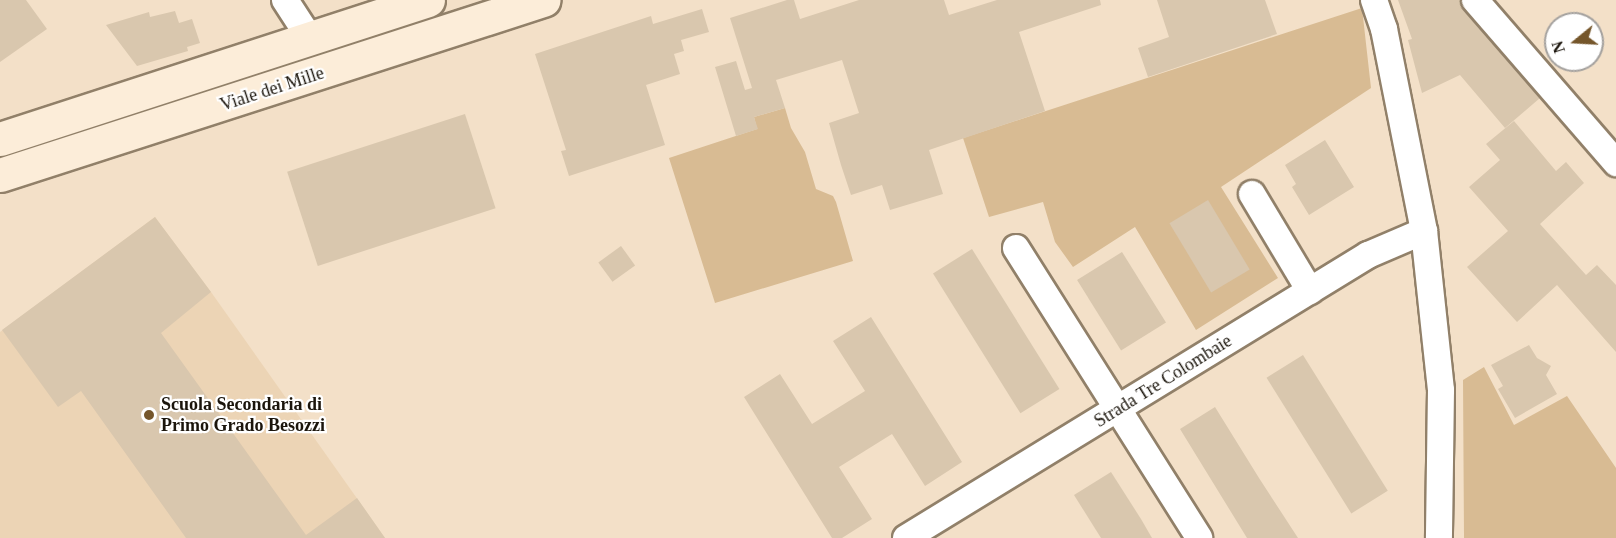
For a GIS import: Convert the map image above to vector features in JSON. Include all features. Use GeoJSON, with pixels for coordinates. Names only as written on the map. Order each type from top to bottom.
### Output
{"type":"FeatureCollection","features":[{"type":"Feature","properties":{"kind":"main road","name":"Viale dei Mille"},"geometry":{"type":"LineString","coordinates":[[0,139],[428,0]]}},
{"type":"Feature","properties":{"kind":"main road","name":"Viale dei Mille"},"geometry":{"type":"LineString","coordinates":[[0,175],[543,0]]}},
{"type":"Feature","properties":{"kind":"street"},"geometry":{"type":"LineString","coordinates":[[285,0],[309,37]]}},
{"type":"Feature","properties":{"kind":"street"},"geometry":{"type":"LineString","coordinates":[[1374,0],[1384,29],[1424,231],[1441,390],[1439,538]]}},
{"type":"Feature","properties":{"kind":"street"},"geometry":{"type":"LineString","coordinates":[[1474,0],[1616,163]]}},
{"type":"Feature","properties":{"kind":"street"},"geometry":{"type":"LineString","coordinates":[[1252,194],[1310,291]]}},
{"type":"Feature","properties":{"kind":"street","name":"Strada Tre Colombaie"},"geometry":{"type":"LineString","coordinates":[[919,535],[1117,409],[1368,255],[1424,231]]}},
{"type":"Feature","properties":{"kind":"street"},"geometry":{"type":"LineString","coordinates":[[1016,248],[1199,538]]}},
{"type":"Feature","properties":{"kind":"shaded area"},"geometry":{"type":"Polygon","coordinates":[[[1362,8],[1371,88],[1221,187],[1278,278],[1196,330],[1135,227],[1073,267],[1055,242],[1043,202],[989,217],[963,138],[1362,8]]]}},
{"type":"Feature","properties":{"kind":"shaded area"},"geometry":{"type":"Polygon","coordinates":[[[785,108],[791,128],[805,152],[816,189],[833,196],[836,202],[853,261],[715,303],[669,158],[757,129],[754,117],[785,108]]]}},
{"type":"Feature","properties":{"kind":"shaded area","name":"Scuola Secondaria di Primo Grado Besozzi"},"geometry":{"type":"Polygon","coordinates":[[[155,217],[211,292],[385,538],[0,538],[0,332],[155,217]]]}},
{"type":"Feature","properties":{"kind":"shaded area"},"geometry":{"type":"Polygon","coordinates":[[[1484,367],[1514,425],[1567,396],[1616,468],[1616,538],[1464,538],[1463,380],[1484,367]]]}},
{"type":"Feature","properties":{"kind":"building"},"geometry":{"type":"Polygon","coordinates":[[[0,0],[26,0],[47,29],[0,62],[0,0]]]}},
{"type":"Feature","properties":{"kind":"building"},"geometry":{"type":"Polygon","coordinates":[[[787,0],[794,0],[800,19],[859,0],[944,0],[949,15],[997,0],[1100,0],[1101,5],[1019,32],[1045,111],[929,150],[943,194],[890,210],[882,185],[851,195],[841,165],[829,123],[859,113],[842,60],[776,80],[785,108],[754,117],[758,129],[736,136],[715,67],[736,61],[745,90],[752,88],[730,18],[787,0]]]}},
{"type":"Feature","properties":{"kind":"building"},"geometry":{"type":"Polygon","coordinates":[[[1157,0],[1265,0],[1277,34],[1148,77],[1138,48],[1169,37],[1157,0]]]}},
{"type":"Feature","properties":{"kind":"building"},"geometry":{"type":"Polygon","coordinates":[[[1398,0],[1460,0],[1464,10],[1540,98],[1505,128],[1460,75],[1422,93],[1408,40],[1412,39],[1398,0]]]}},
{"type":"Feature","properties":{"kind":"building"},"geometry":{"type":"Polygon","coordinates":[[[702,9],[709,32],[681,40],[684,51],[674,54],[680,74],[646,85],[665,145],[569,176],[561,151],[566,150],[535,54],[651,16],[653,24],[702,9]]]}},
{"type":"Feature","properties":{"kind":"building"},"geometry":{"type":"Polygon","coordinates":[[[175,11],[179,23],[192,19],[200,43],[187,47],[188,51],[137,66],[106,25],[149,12],[150,17],[175,11]]]}},
{"type":"Feature","properties":{"kind":"building"},"geometry":{"type":"Polygon","coordinates":[[[465,114],[496,208],[318,266],[287,172],[465,114]]]}},
{"type":"Feature","properties":{"kind":"building"},"geometry":{"type":"Polygon","coordinates":[[[1514,121],[1556,171],[1566,162],[1584,183],[1540,224],[1586,275],[1597,265],[1616,285],[1616,352],[1557,285],[1517,322],[1467,267],[1508,231],[1469,187],[1500,160],[1486,144],[1514,121]]]}},
{"type":"Feature","properties":{"kind":"building"},"geometry":{"type":"Polygon","coordinates":[[[1325,140],[1354,187],[1309,215],[1292,187],[1296,184],[1285,165],[1325,140]]]}},
{"type":"Feature","properties":{"kind":"building"},"geometry":{"type":"Polygon","coordinates":[[[1208,200],[1250,269],[1211,293],[1169,223],[1208,200]]]}},
{"type":"Feature","properties":{"kind":"building","name":"Scuola Secondaria di Primo Grado Besozzi"},"geometry":{"type":"Polygon","coordinates":[[[155,217],[211,292],[161,333],[306,535],[357,498],[385,538],[186,538],[81,391],[58,407],[2,330],[155,217]]]}},
{"type":"Feature","properties":{"kind":"building"},"geometry":{"type":"Polygon","coordinates":[[[621,246],[635,265],[612,282],[598,262],[621,246]]]}},
{"type":"Feature","properties":{"kind":"building"},"geometry":{"type":"Polygon","coordinates":[[[972,249],[1059,389],[1020,413],[933,273],[972,249]]]}},
{"type":"Feature","properties":{"kind":"building"},"geometry":{"type":"Polygon","coordinates":[[[1122,252],[1166,322],[1121,350],[1077,280],[1122,252]]]}},
{"type":"Feature","properties":{"kind":"building"},"geometry":{"type":"Polygon","coordinates":[[[871,317],[962,462],[925,486],[892,434],[839,467],[872,519],[842,538],[832,538],[744,397],[780,374],[812,424],[865,391],[833,341],[871,317]]]}},
{"type":"Feature","properties":{"kind":"building"},"geometry":{"type":"Polygon","coordinates":[[[1529,345],[1537,358],[1551,366],[1546,375],[1557,394],[1515,418],[1498,389],[1503,386],[1491,365],[1529,345]]]}},
{"type":"Feature","properties":{"kind":"building"},"geometry":{"type":"Polygon","coordinates":[[[1303,355],[1388,491],[1351,513],[1267,378],[1303,355]]]}},
{"type":"Feature","properties":{"kind":"building"},"geometry":{"type":"Polygon","coordinates":[[[1215,407],[1298,538],[1247,538],[1180,429],[1215,407]]]}},
{"type":"Feature","properties":{"kind":"building"},"geometry":{"type":"Polygon","coordinates":[[[1111,472],[1152,538],[1101,538],[1074,495],[1111,472]]]}},
{"type":"Feature","properties":{"kind":"place","name":"Scuola Secondaria di Primo Grado Besozzi"},"geometry":{"type":"Point","coordinates":[149,415]}}]}
